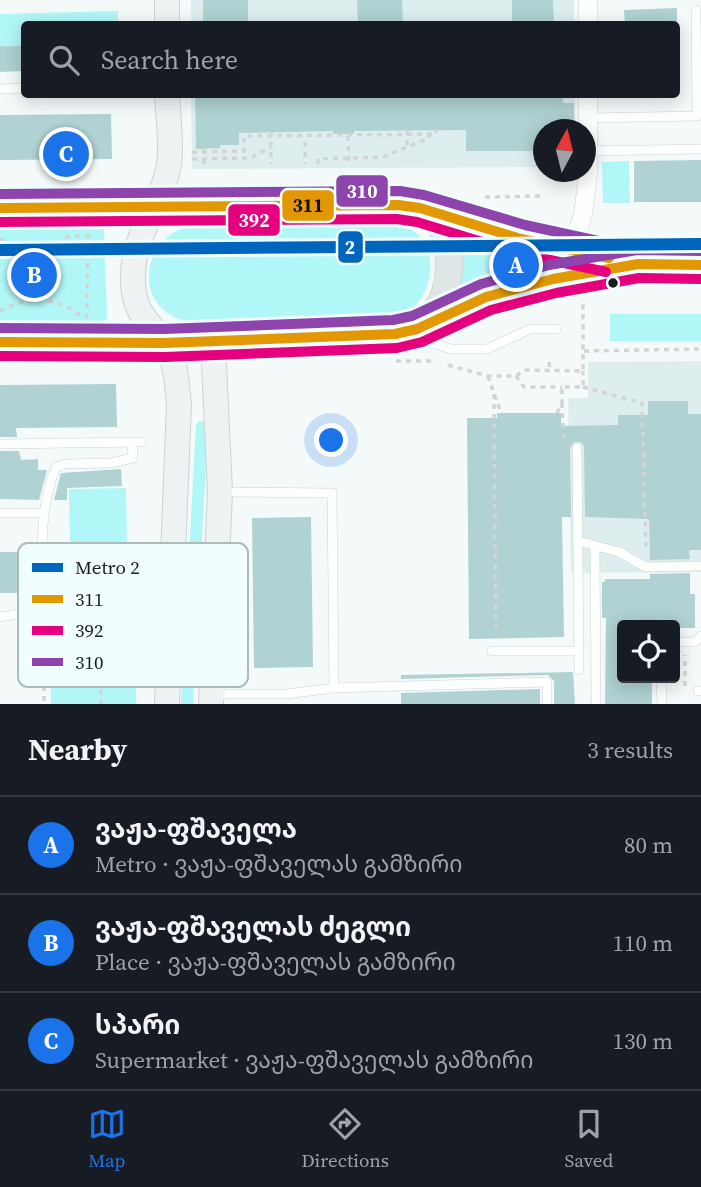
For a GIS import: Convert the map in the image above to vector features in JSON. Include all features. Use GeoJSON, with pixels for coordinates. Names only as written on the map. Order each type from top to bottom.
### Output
{"type":"FeatureCollection","features":[{"type":"Feature","properties":{"kind":"main road"},"geometry":{"type":"LineString","coordinates":[[0,208],[382,204],[409,206],[485,229],[638,264],[701,265]]}},
{"type":"Feature","properties":{"kind":"main road"},"geometry":{"type":"LineString","coordinates":[[419,328],[442,302],[447,284],[446,237],[432,211]]}},
{"type":"Feature","properties":{"kind":"main road"},"geometry":{"type":"LineString","coordinates":[[0,342],[164,343],[383,335],[419,328],[464,306],[514,288],[638,264]]}},
{"type":"Feature","properties":{"kind":"street"},"geometry":{"type":"LineString","coordinates":[[167,0],[167,21]]}},
{"type":"Feature","properties":{"kind":"street"},"geometry":{"type":"LineString","coordinates":[[588,0],[588,21]]}},
{"type":"Feature","properties":{"kind":"street"},"geometry":{"type":"LineString","coordinates":[[167,98],[169,164],[155,206],[143,227],[134,252],[133,292],[143,317],[164,343],[176,373],[179,405],[173,543]]}},
{"type":"Feature","properties":{"kind":"street"},"geometry":{"type":"LineString","coordinates":[[588,98],[588,118]]}},
{"type":"Feature","properties":{"kind":"street"},"geometry":{"type":"LineString","coordinates":[[571,250],[583,215],[587,182]]}},
{"type":"Feature","properties":{"kind":"street"},"geometry":{"type":"LineString","coordinates":[[214,342],[220,492],[218,543]]}},
{"type":"Feature","properties":{"kind":"street"},"geometry":{"type":"LineString","coordinates":[[179,405],[217,404]]}},
{"type":"Feature","properties":{"kind":"lane"},"geometry":{"type":"LineString","coordinates":[[588,118],[697,116],[696,10]]}},
{"type":"Feature","properties":{"kind":"lane"},"geometry":{"type":"LineString","coordinates":[[0,89],[21,88]]}},
{"type":"Feature","properties":{"kind":"lane"},"geometry":{"type":"LineString","coordinates":[[596,151],[701,149]]}},
{"type":"Feature","properties":{"kind":"lane"},"geometry":{"type":"LineString","coordinates":[[419,328],[435,344],[451,349],[487,349],[530,329],[556,329]]}},
{"type":"Feature","properties":{"kind":"lane"},"geometry":{"type":"LineString","coordinates":[[0,444],[137,442],[133,458],[111,463],[65,464],[56,467],[43,513],[43,543]]}},
{"type":"Feature","properties":{"kind":"lane"},"geometry":{"type":"LineString","coordinates":[[577,448],[579,670]]}},
{"type":"Feature","properties":{"kind":"lane"},"geometry":{"type":"LineString","coordinates":[[220,492],[332,493],[334,688]]}},
{"type":"Feature","properties":{"kind":"lane"},"geometry":{"type":"LineString","coordinates":[[0,513],[43,513]]}},
{"type":"Feature","properties":{"kind":"lane"},"geometry":{"type":"LineString","coordinates":[[578,541],[620,552],[646,567],[701,566]]}},
{"type":"Feature","properties":{"kind":"lane"},"geometry":{"type":"LineString","coordinates":[[595,546],[596,704]]}},
{"type":"Feature","properties":{"kind":"lane"},"geometry":{"type":"LineString","coordinates":[[0,617],[18,614]]}},
{"type":"Feature","properties":{"kind":"lane"},"geometry":{"type":"LineString","coordinates":[[680,642],[695,642],[701,636]]}},
{"type":"Feature","properties":{"kind":"lane"},"geometry":{"type":"LineString","coordinates":[[492,651],[579,650]]}},
{"type":"Feature","properties":{"kind":"lane"},"geometry":{"type":"LineString","coordinates":[[212,699],[287,699],[334,688],[547,682],[547,704]]}},
{"type":"Feature","properties":{"kind":"lane"},"geometry":{"type":"LineString","coordinates":[[661,683],[662,704]]}},
{"type":"Feature","properties":{"kind":"path"},"geometry":{"type":"LineString","coordinates":[[190,152],[244,151],[244,136],[407,132],[436,134],[436,130]]}},
{"type":"Feature","properties":{"kind":"path"},"geometry":{"type":"LineString","coordinates":[[407,132],[407,146]]}},
{"type":"Feature","properties":{"kind":"path"},"geometry":{"type":"LineString","coordinates":[[271,134],[271,164]]}},
{"type":"Feature","properties":{"kind":"path"},"geometry":{"type":"LineString","coordinates":[[318,164],[318,159],[383,157],[429,138],[429,134]]}},
{"type":"Feature","properties":{"kind":"path"},"geometry":{"type":"LineString","coordinates":[[348,135],[349,165]]}},
{"type":"Feature","properties":{"kind":"path"},"geometry":{"type":"LineString","coordinates":[[305,142],[305,164]]}},
{"type":"Feature","properties":{"kind":"path"},"geometry":{"type":"LineString","coordinates":[[190,159],[204,162],[250,158],[271,147]]}},
{"type":"Feature","properties":{"kind":"path"},"geometry":{"type":"LineString","coordinates":[[204,150],[204,162]]}},
{"type":"Feature","properties":{"kind":"path"},"geometry":{"type":"LineString","coordinates":[[485,197],[545,196]]}},
{"type":"Feature","properties":{"kind":"path"},"geometry":{"type":"LineString","coordinates":[[0,311],[37,300],[54,302],[79,316],[87,316],[88,226]]}},
{"type":"Feature","properties":{"kind":"path"},"geometry":{"type":"LineString","coordinates":[[0,239],[16,246],[39,250],[51,247],[69,236],[88,236]]}},
{"type":"Feature","properties":{"kind":"path"},"geometry":{"type":"LineString","coordinates":[[583,299],[583,387]]}},
{"type":"Feature","properties":{"kind":"path"},"geometry":{"type":"LineString","coordinates":[[584,351],[701,349]]}},
{"type":"Feature","properties":{"kind":"path"},"geometry":{"type":"LineString","coordinates":[[396,360],[431,360],[488,376],[516,376],[525,370],[583,371]]}},
{"type":"Feature","properties":{"kind":"path"},"geometry":{"type":"LineString","coordinates":[[549,362],[550,370]]}},
{"type":"Feature","properties":{"kind":"path"},"geometry":{"type":"LineString","coordinates":[[488,376],[501,413]]}},
{"type":"Feature","properties":{"kind":"path"},"geometry":{"type":"LineString","coordinates":[[516,376],[524,387],[583,387],[642,403],[646,567]]}},
{"type":"Feature","properties":{"kind":"path"},"geometry":{"type":"LineString","coordinates":[[562,387],[564,414]]}},
{"type":"Feature","properties":{"kind":"path"},"geometry":{"type":"LineString","coordinates":[[494,394],[496,627]]}},
{"type":"Feature","properties":{"kind":"path"},"geometry":{"type":"LineString","coordinates":[[557,413],[562,402]]}},
{"type":"Feature","properties":{"kind":"path"},"geometry":{"type":"LineString","coordinates":[[680,642],[685,691]]}},
{"type":"Feature","properties":{"kind":"shaded area"},"geometry":{"type":"Polygon","coordinates":[[[191,0],[574,0],[574,21],[191,21],[191,0]]]}},
{"type":"Feature","properties":{"kind":"shaded area"},"geometry":{"type":"Polygon","coordinates":[[[118,11],[118,21],[21,21],[21,46],[0,46],[0,14],[118,11]]]}},
{"type":"Feature","properties":{"kind":"shaded area"},"geometry":{"type":"Polygon","coordinates":[[[191,98],[575,98],[575,119],[533,119],[533,167],[192,169],[191,98]]]}},
{"type":"Feature","properties":{"kind":"shaded area"},"geometry":{"type":"Polygon","coordinates":[[[629,161],[630,203],[603,203],[602,162],[629,161]]]}},
{"type":"Feature","properties":{"kind":"shaded area"},"geometry":{"type":"Polygon","coordinates":[[[400,225],[415,232],[424,243],[429,256],[430,272],[427,287],[420,300],[409,311],[395,318],[186,321],[169,314],[158,304],[151,291],[151,262],[158,248],[168,236],[183,228],[400,225]]]}},
{"type":"Feature","properties":{"kind":"shaded area"},"geometry":{"type":"Polygon","coordinates":[[[99,226],[104,229],[107,318],[104,322],[0,323],[0,227],[99,226]]]}},
{"type":"Feature","properties":{"kind":"shaded area"},"geometry":{"type":"Polygon","coordinates":[[[461,241],[516,255],[575,262],[515,273],[458,291],[461,241]]]}},
{"type":"Feature","properties":{"kind":"shaded area"},"geometry":{"type":"Polygon","coordinates":[[[610,314],[701,314],[701,341],[610,341],[610,314]]]}},
{"type":"Feature","properties":{"kind":"shaded area"},"geometry":{"type":"Polygon","coordinates":[[[701,361],[701,572],[571,573],[568,398],[588,398],[588,362],[701,361]]]}},
{"type":"Feature","properties":{"kind":"shaded area"},"geometry":{"type":"Polygon","coordinates":[[[199,421],[204,421],[208,426],[202,543],[190,543],[196,425],[199,421]]]}},
{"type":"Feature","properties":{"kind":"shaded area"},"geometry":{"type":"Polygon","coordinates":[[[126,488],[127,543],[70,543],[69,489],[126,488]]]}},
{"type":"Feature","properties":{"kind":"shaded area"},"geometry":{"type":"Polygon","coordinates":[[[51,687],[136,687],[136,704],[51,704],[51,687]]]}},
{"type":"Feature","properties":{"kind":"shaded area"},"geometry":{"type":"Polygon","coordinates":[[[182,687],[194,687],[193,704],[181,704],[182,687]]]}},
{"type":"Feature","properties":{"kind":"building"},"geometry":{"type":"Polygon","coordinates":[[[203,0],[248,0],[248,21],[203,21],[203,0]]]}},
{"type":"Feature","properties":{"kind":"building"},"geometry":{"type":"Polygon","coordinates":[[[357,0],[402,0],[403,21],[358,21],[357,0]]]}},
{"type":"Feature","properties":{"kind":"building"},"geometry":{"type":"Polygon","coordinates":[[[512,0],[553,0],[554,21],[512,21],[512,0]]]}},
{"type":"Feature","properties":{"kind":"building"},"geometry":{"type":"Polygon","coordinates":[[[677,8],[677,21],[625,21],[624,10],[677,8]]]}},
{"type":"Feature","properties":{"kind":"building"},"geometry":{"type":"Polygon","coordinates":[[[0,46],[21,46],[21,71],[0,72],[0,46]]]}},
{"type":"Feature","properties":{"kind":"building"},"geometry":{"type":"Polygon","coordinates":[[[195,98],[562,98],[563,103],[574,103],[574,119],[533,119],[533,151],[466,151],[466,130],[354,131],[354,134],[333,134],[333,131],[239,133],[239,145],[220,145],[220,148],[196,149],[195,98]]]}},
{"type":"Feature","properties":{"kind":"building"},"geometry":{"type":"Polygon","coordinates":[[[111,114],[112,159],[0,160],[0,115],[111,114]]]}},
{"type":"Feature","properties":{"kind":"building"},"geometry":{"type":"Polygon","coordinates":[[[701,160],[701,202],[634,202],[634,161],[701,160]]]}},
{"type":"Feature","properties":{"kind":"building"},"geometry":{"type":"Polygon","coordinates":[[[116,384],[117,427],[16,428],[17,437],[0,437],[0,385],[116,384]]]}},
{"type":"Feature","properties":{"kind":"building"},"geometry":{"type":"Polygon","coordinates":[[[648,401],[688,401],[688,414],[701,414],[701,550],[689,550],[690,559],[650,560],[649,519],[585,517],[584,447],[581,442],[574,442],[570,448],[571,517],[562,517],[564,637],[469,639],[467,418],[497,418],[497,413],[561,413],[561,426],[618,425],[618,415],[648,415],[648,401]]]}},
{"type":"Feature","properties":{"kind":"building"},"geometry":{"type":"Polygon","coordinates":[[[0,451],[19,451],[21,460],[38,459],[38,470],[47,470],[39,500],[0,499],[0,451]]]}},
{"type":"Feature","properties":{"kind":"building"},"geometry":{"type":"Polygon","coordinates":[[[121,469],[122,486],[67,488],[67,500],[54,500],[61,473],[121,469]]]}},
{"type":"Feature","properties":{"kind":"building"},"geometry":{"type":"Polygon","coordinates":[[[311,517],[313,667],[254,668],[252,518],[311,517]]]}},
{"type":"Feature","properties":{"kind":"building"},"geometry":{"type":"Polygon","coordinates":[[[0,552],[18,552],[18,593],[0,593],[0,552]]]}},
{"type":"Feature","properties":{"kind":"building"},"geometry":{"type":"Polygon","coordinates":[[[690,573],[690,594],[695,594],[695,628],[680,628],[680,620],[617,620],[617,683],[652,683],[652,704],[605,704],[606,618],[602,618],[602,582],[605,582],[605,579],[650,579],[650,574],[690,573]]]}},
{"type":"Feature","properties":{"kind":"building"},"geometry":{"type":"Polygon","coordinates":[[[573,672],[575,704],[554,704],[554,681],[548,675],[401,679],[401,675],[573,672]]]}},
{"type":"Feature","properties":{"kind":"building"},"geometry":{"type":"Polygon","coordinates":[[[540,689],[540,704],[401,704],[401,693],[540,689]]]}},
{"type":"Feature","properties":{"kind":"metro line","name":"2"},"geometry":{"type":"LineString","coordinates":[[0,250],[701,244]]}},
{"type":"Feature","properties":{"kind":"transit line","name":"310"},"geometry":{"type":"LineString","coordinates":[[0,194],[400,191],[424,195],[525,225],[612,244]]}},
{"type":"Feature","properties":{"kind":"transit line","name":"311"},"geometry":{"type":"LineString","coordinates":[[0,208],[398,205],[420,208],[521,239],[609,258]]}},
{"type":"Feature","properties":{"kind":"transit line","name":"392"},"geometry":{"type":"LineString","coordinates":[[0,222],[397,219],[417,222],[518,253],[606,272]]}},
{"type":"Feature","properties":{"kind":"transit line","name":"310"},"geometry":{"type":"LineString","coordinates":[[0,328],[164,329],[393,320],[412,316],[481,284],[549,265],[637,250],[701,251]]}},
{"type":"Feature","properties":{"kind":"transit line","name":"311"},"geometry":{"type":"LineString","coordinates":[[0,342],[164,343],[395,334],[417,329],[486,297],[553,279],[638,264],[701,265]]}},
{"type":"Feature","properties":{"kind":"transit line","name":"392"},"geometry":{"type":"LineString","coordinates":[[0,356],[165,357],[397,348],[422,342],[491,310],[556,293],[639,278],[701,279]]}},
{"type":"Feature","properties":{"kind":"place","name":"სპარი"},"geometry":{"type":"Point","coordinates":[66,154]}},
{"type":"Feature","properties":{"kind":"place","name":"ვაჟა-ფშაველა"},"geometry":{"type":"Point","coordinates":[516,265]}},
{"type":"Feature","properties":{"kind":"place","name":"ვაჟა-ფშაველას ძეგლი"},"geometry":{"type":"Point","coordinates":[34,275]}}]}
